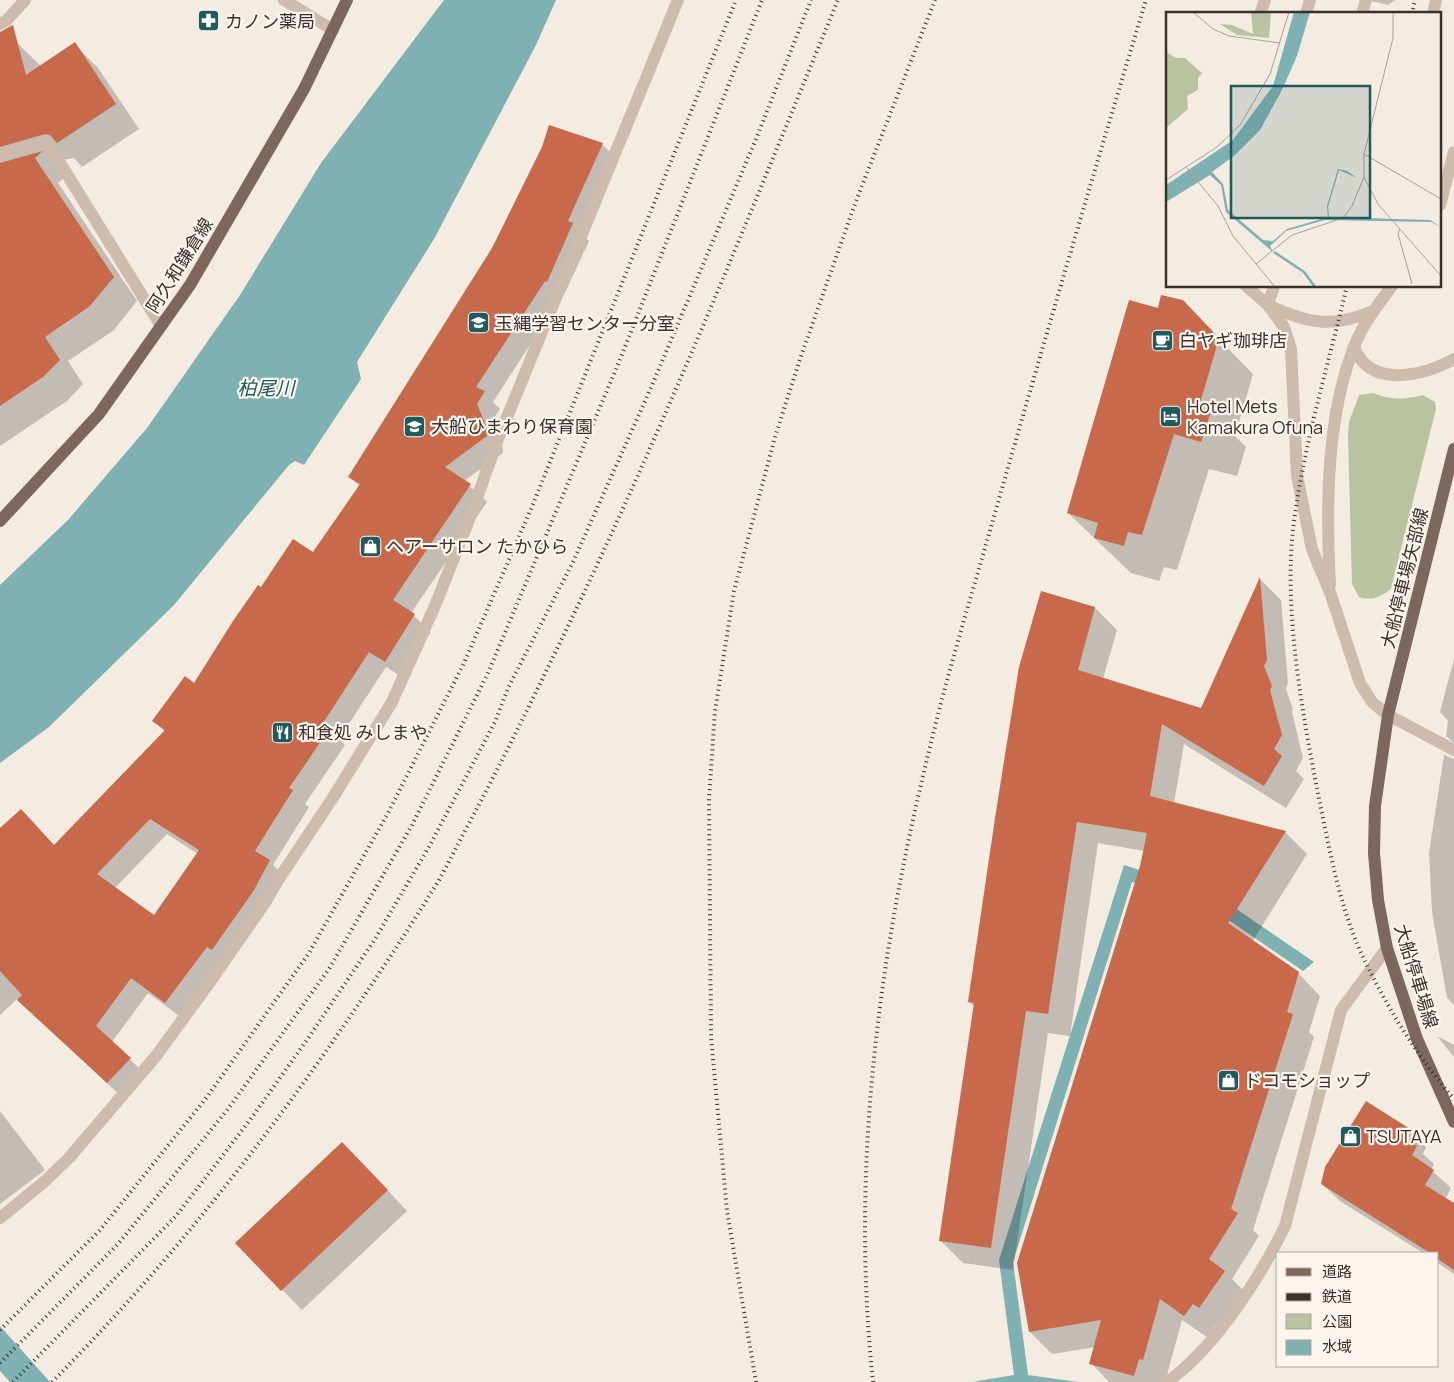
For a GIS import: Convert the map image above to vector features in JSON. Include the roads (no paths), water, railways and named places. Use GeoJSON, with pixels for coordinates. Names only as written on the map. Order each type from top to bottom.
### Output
{"type":"FeatureCollection","features":[{"type":"Feature","properties":{"kind":"main road","name":"阿久和鎌倉線"},"geometry":{"type":"LineString","coordinates":[[0,521],[99,414],[195,277],[304,90],[347,0]]}},
{"type":"Feature","properties":{"kind":"main road","name":"大船停車場矢部線"},"geometry":{"type":"LineString","coordinates":[[1388,715],[1454,448]]}},
{"type":"Feature","properties":{"kind":"main road","name":"大船停車場線"},"geometry":{"type":"LineString","coordinates":[[1388,715],[1375,806],[1374,853],[1378,900],[1387,948],[1417,1039],[1454,1122]]}},
{"type":"Feature","properties":{"kind":"street"},"geometry":{"type":"LineString","coordinates":[[0,24],[6,21],[25,0]]}},
{"type":"Feature","properties":{"kind":"street"},"geometry":{"type":"LineString","coordinates":[[284,0],[333,30]]}},
{"type":"Feature","properties":{"kind":"street"},"geometry":{"type":"LineString","coordinates":[[0,1218],[44,1182],[69,1158],[156,1056],[215,975],[332,798],[392,702],[434,608],[469,520],[498,439],[678,0]]}},
{"type":"Feature","properties":{"kind":"street"},"geometry":{"type":"LineString","coordinates":[[1261,12],[1265,0]]}},
{"type":"Feature","properties":{"kind":"street"},"geometry":{"type":"LineString","coordinates":[[0,155],[47,142],[161,326]]}},
{"type":"Feature","properties":{"kind":"street"},"geometry":{"type":"LineString","coordinates":[[1442,197],[1454,152]]}},
{"type":"Feature","properties":{"kind":"street"},"geometry":{"type":"LineString","coordinates":[[1248,288],[1268,306],[1284,327],[1291,349],[1297,476],[1312,550],[1331,595],[1360,683],[1372,702],[1388,715],[1454,750]]}},
{"type":"Feature","properties":{"kind":"street"},"geometry":{"type":"LineString","coordinates":[[1268,306],[1273,288]]}},
{"type":"Feature","properties":{"kind":"street"},"geometry":{"type":"LineString","coordinates":[[1331,595],[1328,548],[1332,428],[1354,347],[1373,311],[1390,288]]}},
{"type":"Feature","properties":{"kind":"street"},"geometry":{"type":"LineString","coordinates":[[1268,306],[1295,318],[1326,324],[1352,320],[1373,311]]}},
{"type":"Feature","properties":{"kind":"street"},"geometry":{"type":"LineString","coordinates":[[1354,347],[1365,365],[1383,375],[1411,374],[1440,367],[1454,359]]}},
{"type":"Feature","properties":{"kind":"street"},"geometry":{"type":"LineString","coordinates":[[1167,1382],[1200,1352],[1250,1288],[1270,1257],[1285,1226],[1341,1010],[1387,948]]}},
{"type":"Feature","properties":{"kind":"water","name":"柏尾川"},"geometry":{"type":"Polygon","coordinates":[[[444,0],[556,0],[535,47],[434,239],[357,362],[361,379],[304,465],[295,461],[289,465],[174,605],[49,727],[0,763],[0,585],[68,520],[147,428],[240,295],[321,163],[444,0]]]}},
{"type":"Feature","properties":{"kind":"water"},"geometry":{"type":"Polygon","coordinates":[[[1124,865],[1213,893],[1314,962],[1303,971],[1208,906],[1132,882],[1013,1262],[1028,1375],[1078,1382],[972,1382],[1014,1375],[999,1260],[1124,865]]]}},
{"type":"Feature","properties":{"kind":"water"},"geometry":{"type":"Polygon","coordinates":[[[0,1326],[50,1382],[10,1382],[0,1371],[0,1326]]]}},
{"type":"Feature","properties":{"kind":"railway"},"geometry":{"type":"LineString","coordinates":[[0,1330],[100,1230],[207,1097],[309,953],[388,813],[464,663],[531,509],[736,0]]}},
{"type":"Feature","properties":{"kind":"railway"},"geometry":{"type":"LineString","coordinates":[[0,1363],[118,1244],[228,1109],[329,969],[412,825],[488,673],[619,362],[762,0]]}},
{"type":"Feature","properties":{"kind":"railway"},"geometry":{"type":"LineString","coordinates":[[13,1382],[176,1216],[250,1120],[309,1037],[375,939],[430,845],[495,722],[508,688],[573,562],[650,390],[756,139],[811,0]]}},
{"type":"Feature","properties":{"kind":"railway"},"geometry":{"type":"LineString","coordinates":[[52,1382],[106,1326],[157,1268],[255,1148],[346,1023],[440,878],[532,700],[629,495],[701,331],[838,0]]}},
{"type":"Feature","properties":{"kind":"railway"},"geometry":{"type":"LineString","coordinates":[[756,1382],[727,1211],[711,1037],[709,799],[715,711],[734,591],[775,437],[799,362],[856,201],[935,0]]}},
{"type":"Feature","properties":{"kind":"railway"},"geometry":{"type":"LineString","coordinates":[[873,1382],[867,1301],[865,1220],[868,1139],[874,1058],[897,898],[913,818],[953,659],[1048,329],[1146,0]]}},
{"type":"Feature","properties":{"kind":"railway"},"geometry":{"type":"LineString","coordinates":[[1412,12],[1415,0]]}},
{"type":"Feature","properties":{"kind":"railway"},"geometry":{"type":"LineString","coordinates":[[1347,288],[1309,437],[1297,498],[1291,561],[1291,594],[1296,662],[1306,729],[1326,834],[1341,896],[1354,936],[1371,974],[1403,1030],[1427,1066],[1454,1099]]}},
{"type":"Feature","properties":{"kind":"place","name":"カノン薬局"},"geometry":{"type":"Point","coordinates":[209,21]}},
{"type":"Feature","properties":{"kind":"place","name":"玉縄学習センター分室"},"geometry":{"type":"Point","coordinates":[479,323]}},
{"type":"Feature","properties":{"kind":"place","name":"白ヤギ珈琲店"},"geometry":{"type":"Point","coordinates":[1163,340]}},
{"type":"Feature","properties":{"kind":"place","name":"Hotel Mets Kamakura Ofuna"},"geometry":{"type":"Point","coordinates":[1171,416]}},
{"type":"Feature","properties":{"kind":"place","name":"大船ひまわり保育園"},"geometry":{"type":"Point","coordinates":[415,426]}},
{"type":"Feature","properties":{"kind":"place","name":"ヘアーサロン たかひら"},"geometry":{"type":"Point","coordinates":[370,546]}},
{"type":"Feature","properties":{"kind":"place","name":"和食処 みしまや"},"geometry":{"type":"Point","coordinates":[282,732]}},
{"type":"Feature","properties":{"kind":"place","name":"ドコモショップ"},"geometry":{"type":"Point","coordinates":[1228,1080]}},
{"type":"Feature","properties":{"kind":"place","name":"TSUTAYA"},"geometry":{"type":"Point","coordinates":[1350,1136]}}]}
